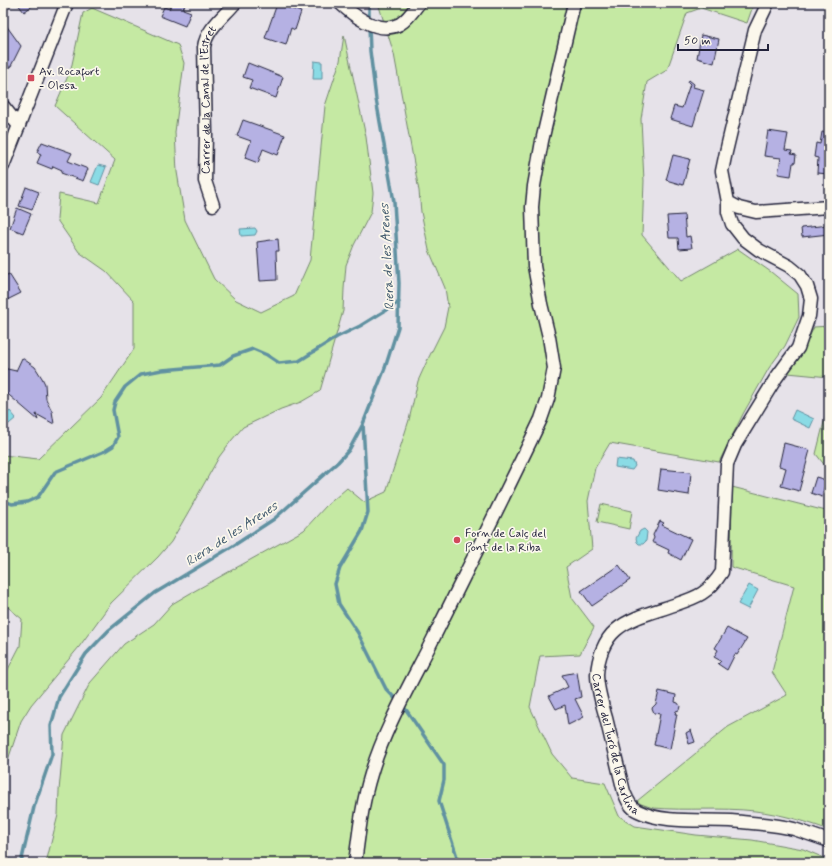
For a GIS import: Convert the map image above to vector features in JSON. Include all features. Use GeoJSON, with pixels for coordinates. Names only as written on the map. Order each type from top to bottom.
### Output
{"type":"FeatureCollection","features":[{"type":"Feature","properties":{"kind":"street"},"geometry":{"type":"LineString","coordinates":[[3,166],[67,3]]}},
{"type":"Feature","properties":{"kind":"street","name":"Carrer de la Canal de l'Estret"},"geometry":{"type":"LineString","coordinates":[[213,205],[206,181],[204,47],[208,34],[234,3]]}},
{"type":"Feature","properties":{"kind":"street"},"geometry":{"type":"LineString","coordinates":[[340,3],[369,24],[388,27],[399,24],[419,3]]}},
{"type":"Feature","properties":{"kind":"street"},"geometry":{"type":"LineString","coordinates":[[355,863],[367,786],[376,757],[412,680],[491,523],[541,419],[548,399],[554,368],[534,266],[532,207],[534,186],[542,142],[574,3]]}},
{"type":"Feature","properties":{"kind":"street","name":"Carrer del Turó de la Carlina"},"geometry":{"type":"LineString","coordinates":[[768,3],[755,30],[722,171],[728,202],[728,212],[732,224],[743,238],[759,250],[789,266],[800,275],[807,286],[810,299],[809,316],[798,348],[776,378],[749,422],[735,445],[727,464],[722,572],[715,584],[703,594],[632,620],[616,630],[607,640],[601,653],[597,676],[624,792],[628,802],[636,811],[653,817],[675,820],[709,820],[768,824],[794,829],[829,841]]}},
{"type":"Feature","properties":{"kind":"street"},"geometry":{"type":"LineString","coordinates":[[3,106],[19,126]]}},
{"type":"Feature","properties":{"kind":"street"},"geometry":{"type":"LineString","coordinates":[[728,202],[740,208],[756,212],[829,207]]}},
{"type":"Feature","properties":{"kind":"green space"},"geometry":{"type":"Polygon","coordinates":[[[378,3],[754,3],[747,23],[701,8],[687,13],[667,70],[647,82],[641,119],[644,181],[642,235],[681,281],[738,249],[771,272],[798,294],[799,317],[785,346],[769,368],[743,414],[719,462],[610,443],[595,468],[588,501],[592,549],[566,567],[572,598],[594,627],[580,654],[540,656],[530,707],[552,754],[572,778],[605,783],[619,816],[635,826],[696,835],[752,840],[803,849],[829,860],[829,863],[46,863],[58,815],[64,735],[90,683],[124,644],[154,624],[172,604],[304,530],[326,506],[347,488],[364,502],[386,492],[409,420],[418,381],[444,327],[448,307],[445,288],[429,250],[394,54],[378,3]]]}},
{"type":"Feature","properties":{"kind":"green space"},"geometry":{"type":"Polygon","coordinates":[[[92,8],[178,45],[184,63],[175,132],[177,172],[185,220],[214,279],[236,300],[261,312],[294,296],[310,260],[325,106],[340,61],[344,35],[366,137],[373,193],[371,212],[354,245],[346,265],[343,311],[320,391],[301,402],[281,409],[243,427],[231,441],[219,457],[171,542],[158,557],[111,603],[79,647],[31,705],[21,721],[3,775],[3,679],[20,646],[22,619],[3,603],[3,455],[38,459],[101,398],[134,349],[134,301],[106,271],[79,252],[57,220],[59,194],[99,203],[115,160],[55,106],[71,69],[83,13],[92,8]]]}},
{"type":"Feature","properties":{"kind":"green space"},"geometry":{"type":"Polygon","coordinates":[[[829,326],[829,377],[788,373],[806,344],[814,327],[829,326]]]}},
{"type":"Feature","properties":{"kind":"green space"},"geometry":{"type":"Polygon","coordinates":[[[829,402],[829,471],[816,454],[829,402]]]}},
{"type":"Feature","properties":{"kind":"green space"},"geometry":{"type":"Polygon","coordinates":[[[732,487],[826,511],[829,499],[829,830],[792,818],[764,812],[730,809],[653,808],[637,801],[728,727],[787,695],[772,672],[794,586],[731,567],[732,487]]]}},
{"type":"Feature","properties":{"kind":"green space"},"geometry":{"type":"Polygon","coordinates":[[[601,504],[632,511],[629,529],[597,522],[601,504]]]}},
{"type":"Feature","properties":{"kind":"water"},"geometry":{"type":"Polygon","coordinates":[[[314,61],[322,62],[322,79],[313,79],[314,61]]]}},
{"type":"Feature","properties":{"kind":"water"},"geometry":{"type":"Polygon","coordinates":[[[98,165],[106,167],[99,185],[91,182],[98,165]]]}},
{"type":"Feature","properties":{"kind":"water"},"geometry":{"type":"Polygon","coordinates":[[[255,228],[257,231],[255,235],[241,236],[240,229],[255,228]]]}},
{"type":"Feature","properties":{"kind":"water"},"geometry":{"type":"Polygon","coordinates":[[[795,410],[814,419],[810,428],[791,419],[795,410]]]}},
{"type":"Feature","properties":{"kind":"water"},"geometry":{"type":"Polygon","coordinates":[[[10,411],[16,418],[3,429],[3,416],[10,411]]]}},
{"type":"Feature","properties":{"kind":"water"},"geometry":{"type":"Polygon","coordinates":[[[616,459],[633,461],[635,466],[632,470],[615,467],[616,459]]]}},
{"type":"Feature","properties":{"kind":"water"},"geometry":{"type":"Polygon","coordinates":[[[644,529],[647,532],[646,541],[643,544],[639,544],[636,538],[640,531],[644,529]]]}},
{"type":"Feature","properties":{"kind":"water"},"geometry":{"type":"Polygon","coordinates":[[[749,585],[758,590],[748,609],[738,604],[749,585]]]}},
{"type":"Feature","properties":{"kind":"building"},"geometry":{"type":"Polygon","coordinates":[[[3,3],[12,3],[13,4],[3,11],[3,3]]]}},
{"type":"Feature","properties":{"kind":"building"},"geometry":{"type":"Polygon","coordinates":[[[17,3],[36,3],[24,12],[17,3]]]}},
{"type":"Feature","properties":{"kind":"building"},"geometry":{"type":"Polygon","coordinates":[[[166,3],[186,3],[183,9],[191,12],[185,26],[160,16],[164,7],[169,9],[171,5],[166,3]]]}},
{"type":"Feature","properties":{"kind":"building"},"geometry":{"type":"Polygon","coordinates":[[[277,4],[301,12],[295,30],[291,28],[286,45],[265,38],[277,4]]]}},
{"type":"Feature","properties":{"kind":"building"},"geometry":{"type":"Polygon","coordinates":[[[3,21],[21,46],[10,68],[3,59],[3,21]]]}},
{"type":"Feature","properties":{"kind":"building"},"geometry":{"type":"Polygon","coordinates":[[[701,35],[719,39],[714,63],[697,58],[701,35]]]}},
{"type":"Feature","properties":{"kind":"building"},"geometry":{"type":"Polygon","coordinates":[[[248,63],[283,77],[276,98],[249,88],[252,80],[243,77],[248,63]]]}},
{"type":"Feature","properties":{"kind":"building"},"geometry":{"type":"Polygon","coordinates":[[[689,80],[694,84],[693,87],[704,90],[693,126],[670,119],[674,106],[682,108],[690,84],[688,82],[689,80]]]}},
{"type":"Feature","properties":{"kind":"building"},"geometry":{"type":"Polygon","coordinates":[[[243,120],[285,135],[278,155],[263,149],[258,163],[245,158],[251,141],[237,136],[243,120]]]}},
{"type":"Feature","properties":{"kind":"building"},"geometry":{"type":"Polygon","coordinates":[[[768,131],[788,134],[785,150],[792,151],[791,154],[796,155],[791,176],[778,174],[781,158],[764,156],[768,131]]]}},
{"type":"Feature","properties":{"kind":"building"},"geometry":{"type":"Polygon","coordinates":[[[822,132],[829,133],[829,174],[817,173],[818,158],[814,157],[816,143],[820,144],[822,132]]]}},
{"type":"Feature","properties":{"kind":"building"},"geometry":{"type":"Polygon","coordinates":[[[42,142],[72,153],[68,161],[88,169],[83,181],[61,173],[62,170],[53,166],[52,169],[37,163],[41,154],[37,152],[42,142]]]}},
{"type":"Feature","properties":{"kind":"building"},"geometry":{"type":"Polygon","coordinates":[[[673,155],[690,159],[683,185],[666,180],[673,155]]]}},
{"type":"Feature","properties":{"kind":"building"},"geometry":{"type":"Polygon","coordinates":[[[26,187],[39,192],[32,210],[19,206],[26,187]]]}},
{"type":"Feature","properties":{"kind":"building"},"geometry":{"type":"Polygon","coordinates":[[[17,208],[31,214],[23,233],[10,228],[17,208]]]}},
{"type":"Feature","properties":{"kind":"building"},"geometry":{"type":"Polygon","coordinates":[[[684,215],[686,237],[690,236],[692,248],[679,249],[678,238],[669,238],[667,216],[684,215]]]}},
{"type":"Feature","properties":{"kind":"building"},"geometry":{"type":"Polygon","coordinates":[[[829,225],[829,234],[802,237],[801,228],[829,225]]]}},
{"type":"Feature","properties":{"kind":"building"},"geometry":{"type":"Polygon","coordinates":[[[278,239],[279,251],[276,251],[277,280],[260,281],[257,242],[278,239]]]}},
{"type":"Feature","properties":{"kind":"building"},"geometry":{"type":"Polygon","coordinates":[[[9,274],[21,293],[5,301],[3,297],[3,277],[9,274]]]}},
{"type":"Feature","properties":{"kind":"building"},"geometry":{"type":"Polygon","coordinates":[[[22,358],[35,367],[45,384],[46,399],[52,411],[54,424],[36,414],[38,420],[3,390],[3,368],[16,371],[22,358]]]}},
{"type":"Feature","properties":{"kind":"building"},"geometry":{"type":"Polygon","coordinates":[[[784,443],[810,450],[799,491],[781,486],[786,468],[779,466],[784,443]]]}},
{"type":"Feature","properties":{"kind":"building"},"geometry":{"type":"Polygon","coordinates":[[[661,469],[691,472],[689,495],[658,490],[661,469]]]}},
{"type":"Feature","properties":{"kind":"building"},"geometry":{"type":"Polygon","coordinates":[[[816,477],[826,480],[822,497],[811,493],[816,477]]]}},
{"type":"Feature","properties":{"kind":"building"},"geometry":{"type":"Polygon","coordinates":[[[660,521],[664,523],[662,525],[691,539],[681,560],[668,553],[669,550],[652,542],[654,538],[653,535],[660,521]]]}},
{"type":"Feature","properties":{"kind":"building"},"geometry":{"type":"Polygon","coordinates":[[[619,565],[630,580],[592,606],[581,591],[619,565]]]}},
{"type":"Feature","properties":{"kind":"building"},"geometry":{"type":"Polygon","coordinates":[[[727,628],[747,639],[737,655],[735,654],[727,670],[718,664],[721,661],[714,657],[718,650],[715,648],[727,628]]]}},
{"type":"Feature","properties":{"kind":"building"},"geometry":{"type":"Polygon","coordinates":[[[577,672],[581,697],[575,699],[584,717],[568,725],[565,705],[556,709],[549,696],[568,687],[562,675],[577,672]]]}},
{"type":"Feature","properties":{"kind":"building"},"geometry":{"type":"Polygon","coordinates":[[[659,691],[676,695],[675,702],[680,706],[679,710],[676,711],[675,714],[677,714],[670,749],[654,745],[660,714],[654,713],[652,708],[656,704],[659,691]]]}},
{"type":"Feature","properties":{"kind":"building"},"geometry":{"type":"Polygon","coordinates":[[[691,730],[695,742],[689,744],[686,733],[691,730]]]}},
{"type":"Feature","properties":{"kind":"waterway","name":"Riera de les Arenes"},"geometry":{"type":"LineString","coordinates":[[369,3],[369,20]]}},
{"type":"Feature","properties":{"kind":"waterway","name":"Riera de les Arenes"},"geometry":{"type":"LineString","coordinates":[[21,863],[34,807],[52,754],[51,726],[59,697],[86,654],[109,630],[155,593],[233,546],[274,519],[338,462],[349,450],[363,424],[385,368],[398,327],[399,283],[394,202],[376,99],[370,51],[369,26]]}},
{"type":"Feature","properties":{"kind":"waterway"},"geometry":{"type":"LineString","coordinates":[[3,500],[12,504],[27,502],[38,497],[55,472],[105,451],[113,446],[118,437],[113,410],[115,402],[125,387],[141,374],[162,370],[220,365],[233,356],[253,349],[267,355],[279,363],[299,361],[337,337],[360,326],[399,302]]}},
{"type":"Feature","properties":{"kind":"waterway"},"geometry":{"type":"LineString","coordinates":[[363,424],[368,512],[362,531],[340,568],[335,584],[339,604],[358,633],[386,689],[407,711],[444,765],[444,780],[439,801],[459,863]]}},
{"type":"Feature","properties":{"kind":"waterway"},"geometry":{"type":"LineString","coordinates":[[3,860],[21,862]]}},
{"type":"Feature","properties":{"kind":"place","name":"Av. Rocafort - Olesa"},"geometry":{"type":"Point","coordinates":[31,78]}},
{"type":"Feature","properties":{"kind":"place","name":"Forn de Calç del Pont de la Riba"},"geometry":{"type":"Point","coordinates":[457,540]}}]}
